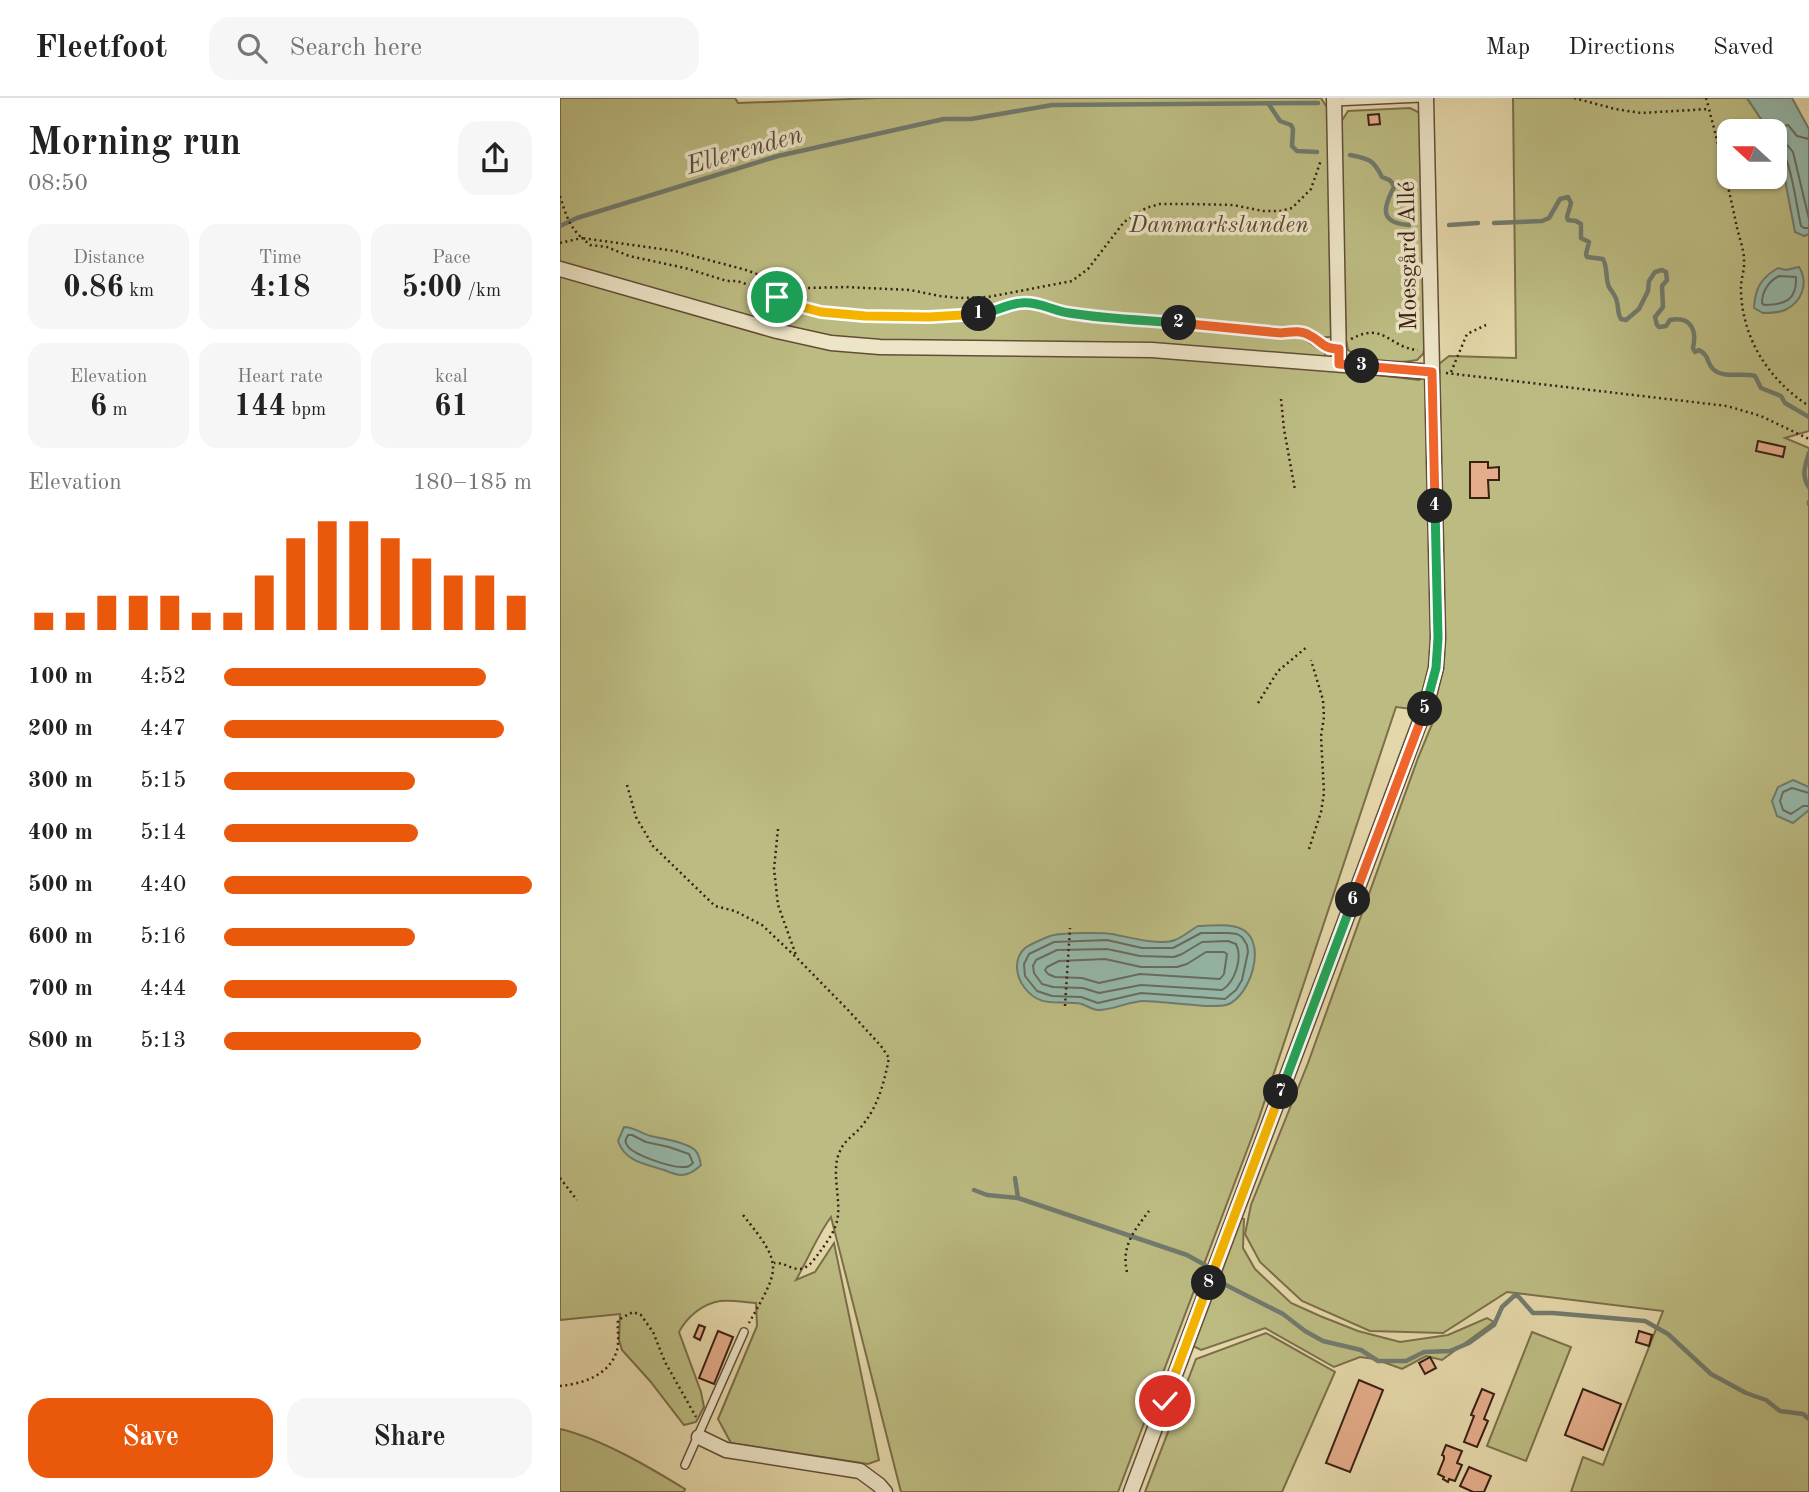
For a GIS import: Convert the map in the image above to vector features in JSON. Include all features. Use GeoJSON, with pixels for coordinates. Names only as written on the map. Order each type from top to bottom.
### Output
{"type":"FeatureCollection","features":[{"type":"Feature","properties":{"kind":"street","name":"Moesgård Allé"},"geometry":{"type":"LineString","coordinates":[[1131,1492],[1427,703],[1436,668],[1438,638],[1426,98]]}},
{"type":"Feature","properties":{"kind":"street"},"geometry":{"type":"LineString","coordinates":[[1334,100],[1339,364]]}},
{"type":"Feature","properties":{"kind":"street"},"geometry":{"type":"LineString","coordinates":[[560,269],[777,331],[831,343],[880,347],[1152,350],[1432,372]]}},
{"type":"Feature","properties":{"kind":"street"},"geometry":{"type":"LineString","coordinates":[[700,1433],[726,1450],[860,1471],[885,1492]]}},
{"type":"Feature","properties":{"kind":"lane"},"geometry":{"type":"LineString","coordinates":[[1334,100],[1420,98]]}},
{"type":"Feature","properties":{"kind":"lane"},"geometry":{"type":"LineString","coordinates":[[685,1465],[744,1332]]}},
{"type":"Feature","properties":{"kind":"path"},"geometry":{"type":"LineString","coordinates":[[1574,98],[1641,113],[1709,109]]}},
{"type":"Feature","properties":{"kind":"path"},"geometry":{"type":"LineString","coordinates":[[1706,98],[1744,261],[1741,289],[1746,329],[1769,370],[1789,391],[1809,406]]}},
{"type":"Feature","properties":{"kind":"path"},"geometry":{"type":"LineString","coordinates":[[560,243],[582,238],[675,251],[787,285],[807,288],[910,290],[940,296],[988,298],[1072,281],[1088,269],[1124,222],[1146,208],[1160,204],[1192,204],[1233,205],[1263,211],[1292,208],[1311,189],[1322,157]]}},
{"type":"Feature","properties":{"kind":"path"},"geometry":{"type":"LineString","coordinates":[[560,196],[575,233],[590,245],[607,247],[629,256],[685,268],[727,281],[737,281],[821,312],[929,317],[985,314],[1024,302],[1066,313],[1101,318],[1307,333],[1322,345],[1339,349],[1363,333],[1374,332],[1392,338],[1404,348],[1432,351]]}},
{"type":"Feature","properties":{"kind":"path"},"geometry":{"type":"LineString","coordinates":[[1450,373],[1466,334],[1486,325]]}},
{"type":"Feature","properties":{"kind":"path"},"geometry":{"type":"LineString","coordinates":[[1432,372],[1727,406],[1761,416],[1809,439]]}},
{"type":"Feature","properties":{"kind":"path"},"geometry":{"type":"LineString","coordinates":[[1281,399],[1295,490]]}},
{"type":"Feature","properties":{"kind":"path"},"geometry":{"type":"LineString","coordinates":[[1258,702],[1278,671],[1308,646]]}},
{"type":"Feature","properties":{"kind":"path"},"geometry":{"type":"LineString","coordinates":[[1309,849],[1324,793],[1321,736],[1323,700],[1311,660]]}},
{"type":"Feature","properties":{"kind":"path"},"geometry":{"type":"LineString","coordinates":[[627,785],[636,817],[653,846],[715,906],[735,911],[762,925],[848,1010],[889,1058],[877,1102],[839,1152],[836,1184],[838,1214],[833,1231],[812,1263],[803,1269],[794,1269],[782,1262],[774,1263]]}},
{"type":"Feature","properties":{"kind":"path"},"geometry":{"type":"LineString","coordinates":[[778,829],[774,869],[778,905],[797,958]]}},
{"type":"Feature","properties":{"kind":"path"},"geometry":{"type":"LineString","coordinates":[[1065,1006],[1070,928]]}},
{"type":"Feature","properties":{"kind":"path"},"geometry":{"type":"LineString","coordinates":[[560,1178],[578,1199]]}},
{"type":"Feature","properties":{"kind":"path"},"geometry":{"type":"LineString","coordinates":[[1127,1272],[1124,1259],[1126,1246],[1149,1211]]}},
{"type":"Feature","properties":{"kind":"path"},"geometry":{"type":"LineString","coordinates":[[743,1215],[766,1245],[774,1263],[768,1290],[744,1332]]}},
{"type":"Feature","properties":{"kind":"path"},"geometry":{"type":"LineString","coordinates":[[560,1386],[592,1379],[610,1364],[617,1352],[618,1320],[633,1312],[641,1315],[653,1332],[665,1363],[700,1433]]}},
{"type":"Feature","properties":{"kind":"green space","name":"Danmarkslunden"},"geometry":{"type":"Polygon","coordinates":[[[560,98],[735,98],[738,103],[878,98],[1321,98],[1328,109],[1331,337],[1301,337],[1325,353],[1327,369],[1419,380],[1449,356],[1516,358],[1513,98],[1747,98],[1761,119],[1717,119],[1717,189],[1787,189],[1787,183],[1804,236],[1809,234],[1809,431],[1785,438],[1809,448],[1809,1492],[1571,1492],[1583,1457],[1603,1465],[1663,1311],[1507,1292],[1443,1333],[1370,1331],[1302,1301],[1260,1262],[1245,1234],[1251,1205],[1308,1063],[1437,712],[1396,707],[1258,1121],[1118,1492],[901,1492],[831,1217],[796,1280],[815,1272],[834,1243],[879,1460],[868,1464],[731,1443],[718,1419],[757,1326],[756,1303],[720,1301],[707,1305],[686,1321],[679,1332],[704,1407],[696,1422],[684,1425],[622,1350],[619,1340],[620,1314],[560,1320],[560,98]]]}},
{"type":"Feature","properties":{"kind":"green space"},"geometry":{"type":"Polygon","coordinates":[[[1410,108],[1420,115],[1425,346],[1423,354],[1417,360],[1381,361],[1354,354],[1348,350],[1346,340],[1339,133],[1341,122],[1348,111],[1410,108]]]}},
{"type":"Feature","properties":{"kind":"green space"},"geometry":{"type":"Polygon","coordinates":[[[1240,1218],[1244,1219],[1243,1248],[1255,1269],[1291,1303],[1320,1316],[1358,1331],[1400,1342],[1448,1335],[1487,1318],[1494,1322],[1442,1360],[1426,1356],[1402,1369],[1375,1359],[1360,1357],[1334,1367],[1265,1328],[1201,1350],[1193,1346],[1240,1218]]]}},
{"type":"Feature","properties":{"kind":"green space"},"geometry":{"type":"Polygon","coordinates":[[[1532,1332],[1571,1347],[1526,1461],[1487,1446],[1532,1332]]]}},
{"type":"Feature","properties":{"kind":"green space"},"geometry":{"type":"Polygon","coordinates":[[[1266,1333],[1335,1372],[1282,1492],[1145,1492],[1196,1359],[1266,1333]]]}},
{"type":"Feature","properties":{"kind":"green space"},"geometry":{"type":"Polygon","coordinates":[[[560,1429],[625,1455],[685,1489],[684,1492],[560,1492],[560,1429]]]}},
{"type":"Feature","properties":{"kind":"water"},"geometry":{"type":"Polygon","coordinates":[[[1747,98],[1792,98],[1809,129],[1809,234],[1804,236],[1795,232],[1787,189],[1787,119],[1761,119],[1747,98]]]}},
{"type":"Feature","properties":{"kind":"water"},"geometry":{"type":"Polygon","coordinates":[[[1799,267],[1803,279],[1802,291],[1791,307],[1763,313],[1754,308],[1760,284],[1767,276],[1778,268],[1786,270],[1799,267]]]}},
{"type":"Feature","properties":{"kind":"water"},"geometry":{"type":"Polygon","coordinates":[[[1793,780],[1809,787],[1809,810],[1793,823],[1777,816],[1772,801],[1778,787],[1793,780]]]}},
{"type":"Feature","properties":{"kind":"water"},"geometry":{"type":"Polygon","coordinates":[[[1198,926],[1235,926],[1251,938],[1255,958],[1253,970],[1243,991],[1229,1004],[1202,1006],[1144,1001],[1097,1010],[1082,1004],[1037,999],[1019,978],[1017,962],[1021,952],[1051,936],[1100,933],[1169,942],[1198,926]]]}},
{"type":"Feature","properties":{"kind":"water"},"geometry":{"type":"Polygon","coordinates":[[[624,1127],[691,1147],[697,1153],[701,1165],[692,1172],[681,1175],[637,1161],[626,1154],[618,1141],[624,1127]]]}},
{"type":"Feature","properties":{"kind":"building"},"geometry":{"type":"Polygon","coordinates":[[[1379,114],[1380,124],[1369,125],[1368,115],[1379,114]]]}},
{"type":"Feature","properties":{"kind":"building"},"geometry":{"type":"Polygon","coordinates":[[[1758,441],[1785,447],[1783,457],[1756,451],[1758,441]]]}},
{"type":"Feature","properties":{"kind":"building"},"geometry":{"type":"Polygon","coordinates":[[[1470,462],[1488,462],[1488,468],[1499,467],[1499,480],[1488,480],[1489,498],[1470,498],[1470,462]]]}},
{"type":"Feature","properties":{"kind":"building"},"geometry":{"type":"Polygon","coordinates":[[[699,1325],[705,1327],[700,1340],[694,1337],[699,1325]]]}},
{"type":"Feature","properties":{"kind":"building"},"geometry":{"type":"Polygon","coordinates":[[[718,1331],[733,1337],[714,1384],[699,1378],[718,1331]]]}},
{"type":"Feature","properties":{"kind":"building"},"geometry":{"type":"Polygon","coordinates":[[[1639,1331],[1652,1335],[1649,1346],[1636,1342],[1639,1331]]]}},
{"type":"Feature","properties":{"kind":"building"},"geometry":{"type":"Polygon","coordinates":[[[1430,1357],[1436,1368],[1425,1374],[1419,1363],[1430,1357]]]}},
{"type":"Feature","properties":{"kind":"building"},"geometry":{"type":"Polygon","coordinates":[[[1359,1380],[1383,1390],[1350,1472],[1326,1463],[1359,1380]]]}},
{"type":"Feature","properties":{"kind":"building"},"geometry":{"type":"Polygon","coordinates":[[[1482,1389],[1494,1394],[1484,1419],[1488,1421],[1477,1447],[1464,1442],[1482,1389]]]}},
{"type":"Feature","properties":{"kind":"building"},"geometry":{"type":"Polygon","coordinates":[[[1583,1389],[1621,1404],[1603,1450],[1565,1435],[1583,1389]]]}},
{"type":"Feature","properties":{"kind":"building"},"geometry":{"type":"Polygon","coordinates":[[[1446,1445],[1462,1451],[1457,1463],[1462,1465],[1455,1481],[1449,1479],[1448,1482],[1438,1474],[1446,1445]]]}},
{"type":"Feature","properties":{"kind":"building"},"geometry":{"type":"Polygon","coordinates":[[[1469,1467],[1491,1476],[1484,1492],[1473,1492],[1460,1486],[1469,1467]]]}},
{"type":"Feature","properties":{"kind":"waterway"},"geometry":{"type":"LineString","coordinates":[[1268,103],[1280,121],[1291,125],[1292,146],[1297,151],[1317,152]]}},
{"type":"Feature","properties":{"kind":"waterway","name":"Ellerenden"},"geometry":{"type":"LineString","coordinates":[[560,226],[577,218],[778,156],[944,119],[971,119],[1052,105],[1318,103]]}},
{"type":"Feature","properties":{"kind":"waterway"},"geometry":{"type":"LineString","coordinates":[[1350,155],[1370,161],[1382,177],[1391,181],[1394,187],[1387,202],[1388,218],[1399,224],[1409,225]]}},
{"type":"Feature","properties":{"kind":"waterway"},"geometry":{"type":"LineString","coordinates":[[1494,223],[1542,221],[1549,218],[1560,199],[1568,197],[1571,203],[1568,220],[1581,224],[1581,238],[1589,242],[1587,257],[1603,259],[1608,284],[1616,298],[1621,319],[1626,320],[1639,309],[1655,272],[1666,272],[1667,280],[1662,286],[1663,307],[1655,317],[1657,325],[1666,326],[1670,320],[1677,319],[1688,322],[1693,330],[1695,352],[1702,352],[1713,369],[1722,374],[1755,376],[1761,388],[1781,396],[1785,403],[1809,417]]}},
{"type":"Feature","properties":{"kind":"waterway"},"geometry":{"type":"LineString","coordinates":[[1449,225],[1478,223]]}},
{"type":"Feature","properties":{"kind":"waterway"},"geometry":{"type":"LineString","coordinates":[[1809,453],[1804,475],[1809,487]]}},
{"type":"Feature","properties":{"kind":"waterway"},"geometry":{"type":"LineString","coordinates":[[1015,1178],[1018,1198]]}},
{"type":"Feature","properties":{"kind":"waterway"},"geometry":{"type":"LineString","coordinates":[[974,1190],[987,1195],[1018,1198],[1187,1255],[1205,1265]]}},
{"type":"Feature","properties":{"kind":"waterway"},"geometry":{"type":"LineString","coordinates":[[1224,1284],[1283,1314],[1323,1341],[1361,1350],[1378,1361],[1406,1361],[1424,1352],[1450,1351],[1469,1343],[1494,1325],[1502,1307],[1514,1296],[1518,1296],[1533,1313],[1645,1321],[1668,1334],[1711,1374],[1746,1393],[1766,1400],[1780,1411],[1803,1414],[1809,1419]]}},
{"type":"Feature","properties":{"kind":"route"},"geometry":{"type":"LineString","coordinates":[[777,297],[821,312],[865,316],[985,314],[1024,302],[1066,313],[1101,318],[1307,333],[1322,345],[1339,349],[1339,364],[1432,372],[1438,638],[1436,668],[1427,703],[1165,1401]]}}]}
